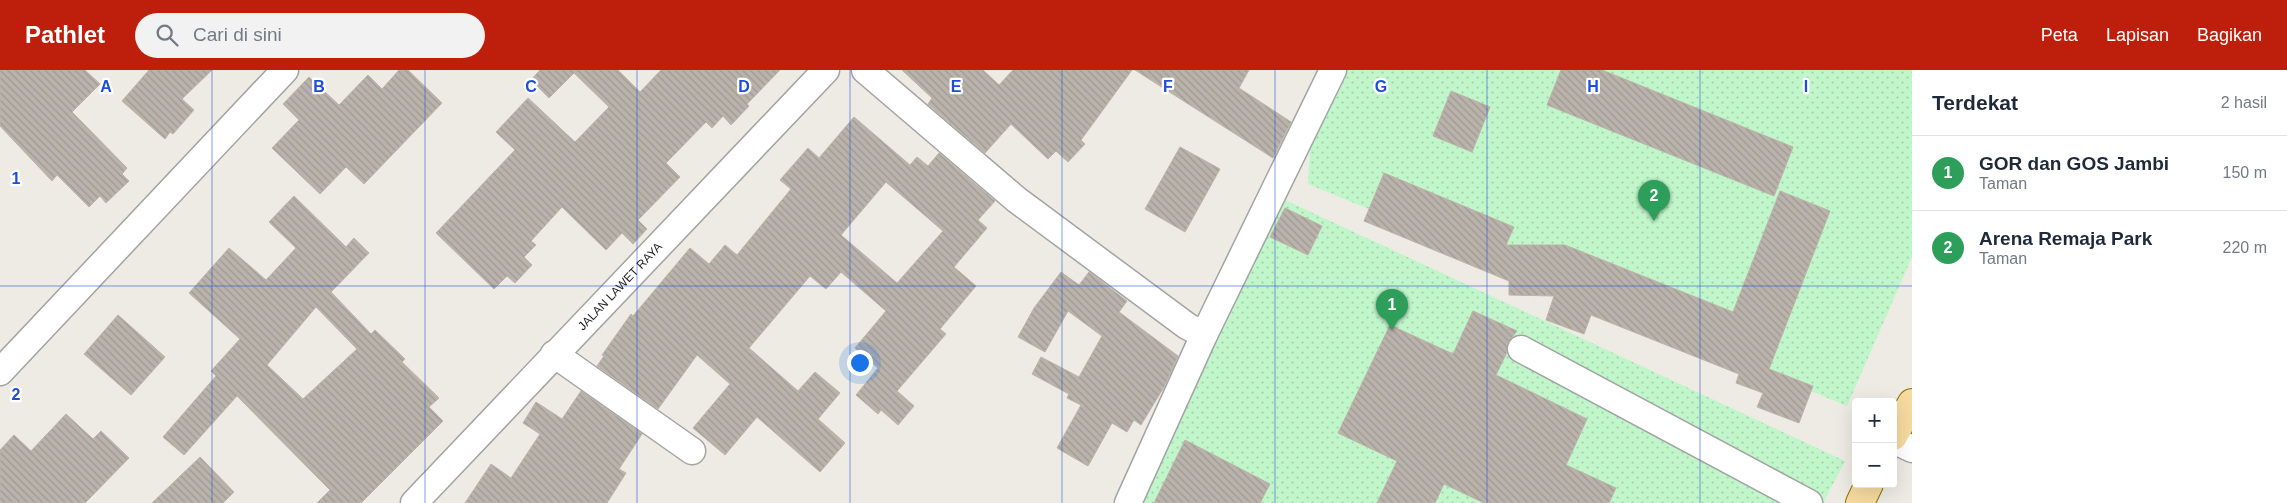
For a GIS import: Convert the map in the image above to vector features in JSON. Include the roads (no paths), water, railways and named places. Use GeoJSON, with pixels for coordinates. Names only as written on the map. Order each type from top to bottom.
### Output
{"type":"FeatureCollection","features":[{"type":"Feature","properties":{"kind":"main road"},"geometry":{"type":"LineString","coordinates":[[1897,429],[1912,402]]}},
{"type":"Feature","properties":{"kind":"main road"},"geometry":{"type":"LineString","coordinates":[[1860,503],[1867,488]]}},
{"type":"Feature","properties":{"kind":"street"},"geometry":{"type":"LineString","coordinates":[[0,372],[285,70]]}},
{"type":"Feature","properties":{"kind":"street","name":"JALAN LAWET RAYA"},"geometry":{"type":"LineString","coordinates":[[414,503],[826,70]]}},
{"type":"Feature","properties":{"kind":"street"},"geometry":{"type":"LineString","coordinates":[[865,70],[1017,200],[1187,326],[1204,335]]}},
{"type":"Feature","properties":{"kind":"street"},"geometry":{"type":"LineString","coordinates":[[1128,503],[1204,335],[1333,70]]}},
{"type":"Feature","properties":{"kind":"street"},"geometry":{"type":"LineString","coordinates":[[1521,349],[1809,503]]}},
{"type":"Feature","properties":{"kind":"street"},"geometry":{"type":"LineString","coordinates":[[554,354],[692,451]]}},
{"type":"Feature","properties":{"kind":"street"},"geometry":{"type":"LineString","coordinates":[[1897,442],[1912,449]]}},
{"type":"Feature","properties":{"kind":"place","name":"Arena Remaja Park"},"geometry":{"type":"Point","coordinates":[1654,221]}},
{"type":"Feature","properties":{"kind":"place","name":"GOR dan GOS Jambi"},"geometry":{"type":"Point","coordinates":[1392,330]}}]}
